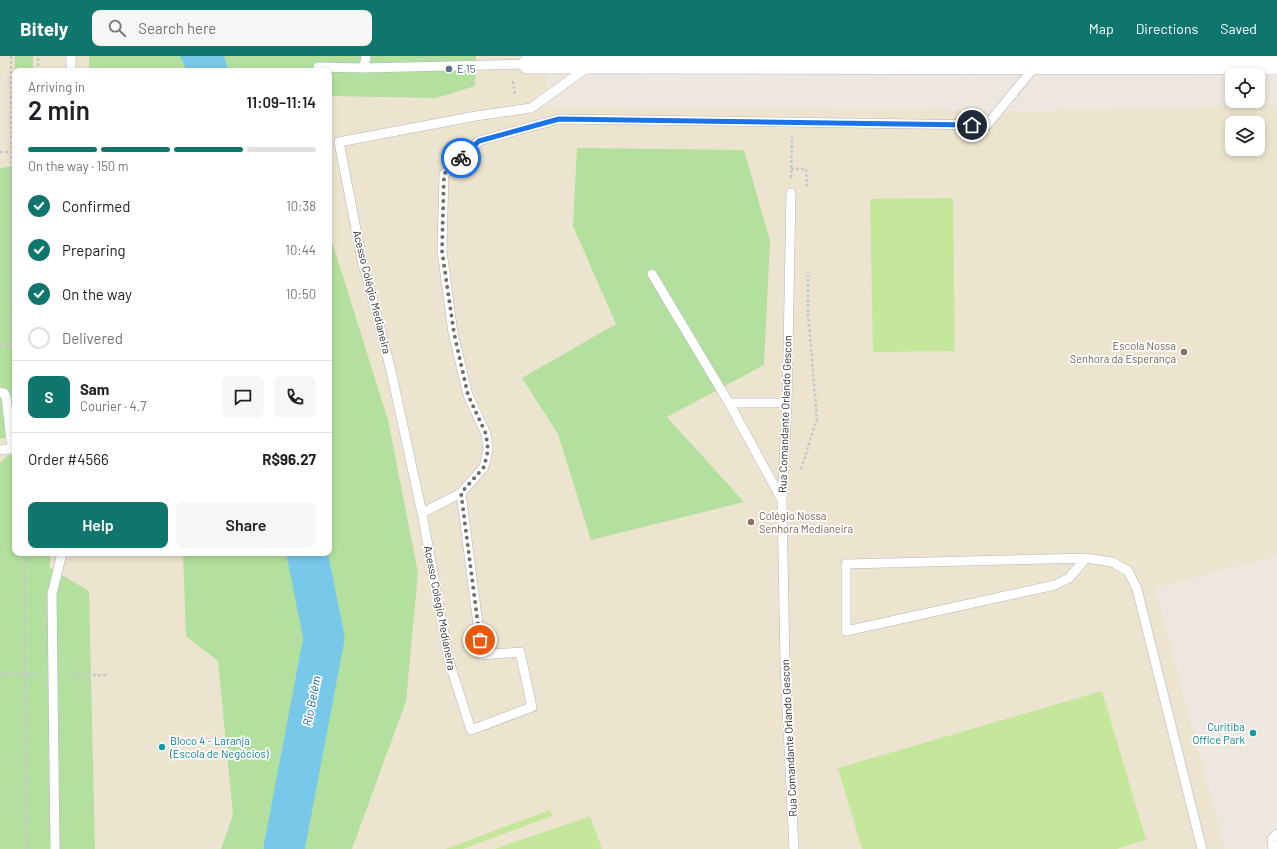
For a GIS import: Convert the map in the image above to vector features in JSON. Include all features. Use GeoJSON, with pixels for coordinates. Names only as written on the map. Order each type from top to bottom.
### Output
{"type":"FeatureCollection","features":[{"type":"Feature","properties":{"kind":"street"},"geometry":{"type":"LineString","coordinates":[[519,64],[1277,65]]}},
{"type":"Feature","properties":{"kind":"lane"},"geometry":{"type":"LineString","coordinates":[[71,56],[71,68]]}},
{"type":"Feature","properties":{"kind":"lane"},"geometry":{"type":"LineString","coordinates":[[364,68],[366,56]]}},
{"type":"Feature","properties":{"kind":"lane"},"geometry":{"type":"LineString","coordinates":[[318,67],[364,68],[519,64]]}},
{"type":"Feature","properties":{"kind":"lane","name":"Acesso Colégio Medianeira"},"geometry":{"type":"LineString","coordinates":[[461,493],[482,655],[520,652],[532,707],[471,730],[449,661],[422,513],[391,371],[363,265],[339,142],[531,108],[591,64]]}},
{"type":"Feature","properties":{"kind":"lane"},"geometry":{"type":"LineString","coordinates":[[422,513],[461,493],[484,467],[488,450],[486,434],[468,395],[454,333],[442,251],[444,174],[479,141],[559,119],[987,125],[1036,65]]}},
{"type":"Feature","properties":{"kind":"lane","name":"Rua Comandante Orlando Gescon"},"geometry":{"type":"LineString","coordinates":[[791,193],[782,500],[785,665],[794,849]]}},
{"type":"Feature","properties":{"kind":"lane"},"geometry":{"type":"LineString","coordinates":[[652,274],[729,403],[782,500]]}},
{"type":"Feature","properties":{"kind":"lane"},"geometry":{"type":"LineString","coordinates":[[0,392],[4,393],[6,397],[12,436]]}},
{"type":"Feature","properties":{"kind":"lane"},"geometry":{"type":"LineString","coordinates":[[729,403],[786,403]]}},
{"type":"Feature","properties":{"kind":"lane"},"geometry":{"type":"LineString","coordinates":[[0,450],[12,449]]}},
{"type":"Feature","properties":{"kind":"lane"},"geometry":{"type":"LineString","coordinates":[[55,849],[52,594],[61,556]]}},
{"type":"Feature","properties":{"kind":"lane"},"geometry":{"type":"LineString","coordinates":[[1086,558],[1069,578],[1055,585],[846,631],[846,564],[1086,558],[1112,562],[1128,571],[1137,589],[1202,849]]}},
{"type":"Feature","properties":{"kind":"lane"},"geometry":{"type":"LineString","coordinates":[[1273,849],[1272,839],[1277,834]]}},
{"type":"Feature","properties":{"kind":"path"},"geometry":{"type":"LineString","coordinates":[[11,56],[12,88]]}},
{"type":"Feature","properties":{"kind":"path"},"geometry":{"type":"LineString","coordinates":[[38,56],[38,68]]}},
{"type":"Feature","properties":{"kind":"path"},"geometry":{"type":"LineString","coordinates":[[518,110],[519,64]]}},
{"type":"Feature","properties":{"kind":"path"},"geometry":{"type":"LineString","coordinates":[[791,193],[792,123]]}},
{"type":"Feature","properties":{"kind":"path"},"geometry":{"type":"LineString","coordinates":[[0,152],[12,152]]}},
{"type":"Feature","properties":{"kind":"path"},"geometry":{"type":"LineString","coordinates":[[791,169],[806,169],[807,191]]}},
{"type":"Feature","properties":{"kind":"path"},"geometry":{"type":"LineString","coordinates":[[800,472],[817,419],[808,313],[808,268]]}},
{"type":"Feature","properties":{"kind":"path"},"geometry":{"type":"LineString","coordinates":[[0,345],[12,345]]}},
{"type":"Feature","properties":{"kind":"path"},"geometry":{"type":"LineString","coordinates":[[25,556],[26,849]]}},
{"type":"Feature","properties":{"kind":"path"},"geometry":{"type":"LineString","coordinates":[[0,674],[25,674]]}},
{"type":"Feature","properties":{"kind":"shaded area","name":"Colégio Nossa Senhora Medianeira"},"geometry":{"type":"Polygon","coordinates":[[[0,56],[550,56],[544,106],[1026,111],[1225,106],[1225,108],[1265,108],[1265,105],[1277,105],[1277,556],[1155,588],[1225,849],[352,849],[406,701],[332,373],[332,68],[12,68],[12,556],[232,556],[233,815],[221,849],[0,849],[0,56]]]}},
{"type":"Feature","properties":{"kind":"green space"},"geometry":{"type":"Polygon","coordinates":[[[15,56],[33,56],[33,68],[15,68],[15,56]]]}},
{"type":"Feature","properties":{"kind":"green space"},"geometry":{"type":"Polygon","coordinates":[[[89,56],[476,56],[475,86],[436,98],[332,96],[332,68],[89,68],[89,56]]]}},
{"type":"Feature","properties":{"kind":"green space"},"geometry":{"type":"Polygon","coordinates":[[[577,148],[744,150],[770,241],[764,365],[667,417],[744,502],[591,540],[558,434],[522,378],[616,324],[573,226],[577,148]]]}},
{"type":"Feature","properties":{"kind":"green space"},"geometry":{"type":"Polygon","coordinates":[[[12,166],[12,437],[0,439],[0,168],[12,166]]]}},
{"type":"Feature","properties":{"kind":"green space"},"geometry":{"type":"Polygon","coordinates":[[[953,198],[955,351],[873,352],[870,199],[953,198]]]}},
{"type":"Feature","properties":{"kind":"green space"},"geometry":{"type":"Polygon","coordinates":[[[332,242],[388,420],[418,573],[406,701],[352,849],[221,849],[233,815],[218,661],[186,636],[183,556],[332,556],[332,242]]]}},
{"type":"Feature","properties":{"kind":"green space"},"geometry":{"type":"Polygon","coordinates":[[[8,455],[12,455],[12,556],[50,556],[50,568],[89,591],[95,849],[0,849],[0,463],[8,455]]]}},
{"type":"Feature","properties":{"kind":"green space"},"geometry":{"type":"Polygon","coordinates":[[[1102,691],[1146,840],[1116,849],[862,849],[838,768],[1102,691]]]}},
{"type":"Feature","properties":{"kind":"green space"},"geometry":{"type":"Polygon","coordinates":[[[550,810],[552,816],[463,849],[445,849],[550,810]]]}},
{"type":"Feature","properties":{"kind":"green space"},"geometry":{"type":"Polygon","coordinates":[[[590,816],[602,849],[495,849],[590,816]]]}},
{"type":"Feature","properties":{"kind":"water"},"geometry":{"type":"Polygon","coordinates":[[[180,56],[224,56],[228,68],[186,68],[180,56]]]}},
{"type":"Feature","properties":{"kind":"waterway","name":"Rio Belém"},"geometry":{"type":"LineString","coordinates":[[284,849],[324,638],[308,556]]}},
{"type":"Feature","properties":{"kind":"way so far"},"geometry":{"type":"LineString","coordinates":[[461,158],[444,174],[442,251],[454,333],[468,395],[486,434],[488,450],[484,467],[461,493],[480,640]]}},
{"type":"Feature","properties":{"kind":"place","name":"E 15"},"geometry":{"type":"Point","coordinates":[449,69]}},
{"type":"Feature","properties":{"kind":"place","name":"Escola Nossa Senhora da Esperança"},"geometry":{"type":"Point","coordinates":[1184,352]}},
{"type":"Feature","properties":{"kind":"place","name":"Colégio Nossa Senhora Medianeira"},"geometry":{"type":"Point","coordinates":[751,522]}},
{"type":"Feature","properties":{"kind":"place","name":"Curitiba Office Park"},"geometry":{"type":"Point","coordinates":[1253,733]}},
{"type":"Feature","properties":{"kind":"place","name":"Bloco 4 - Laranja (Escola de Negócios)"},"geometry":{"type":"Point","coordinates":[162,747]}},
{"type":"Feature","properties":{"kind":"route"},"geometry":{"type":"LineString","coordinates":[[461,158],[479,141],[559,119],[972,125]]}}]}
